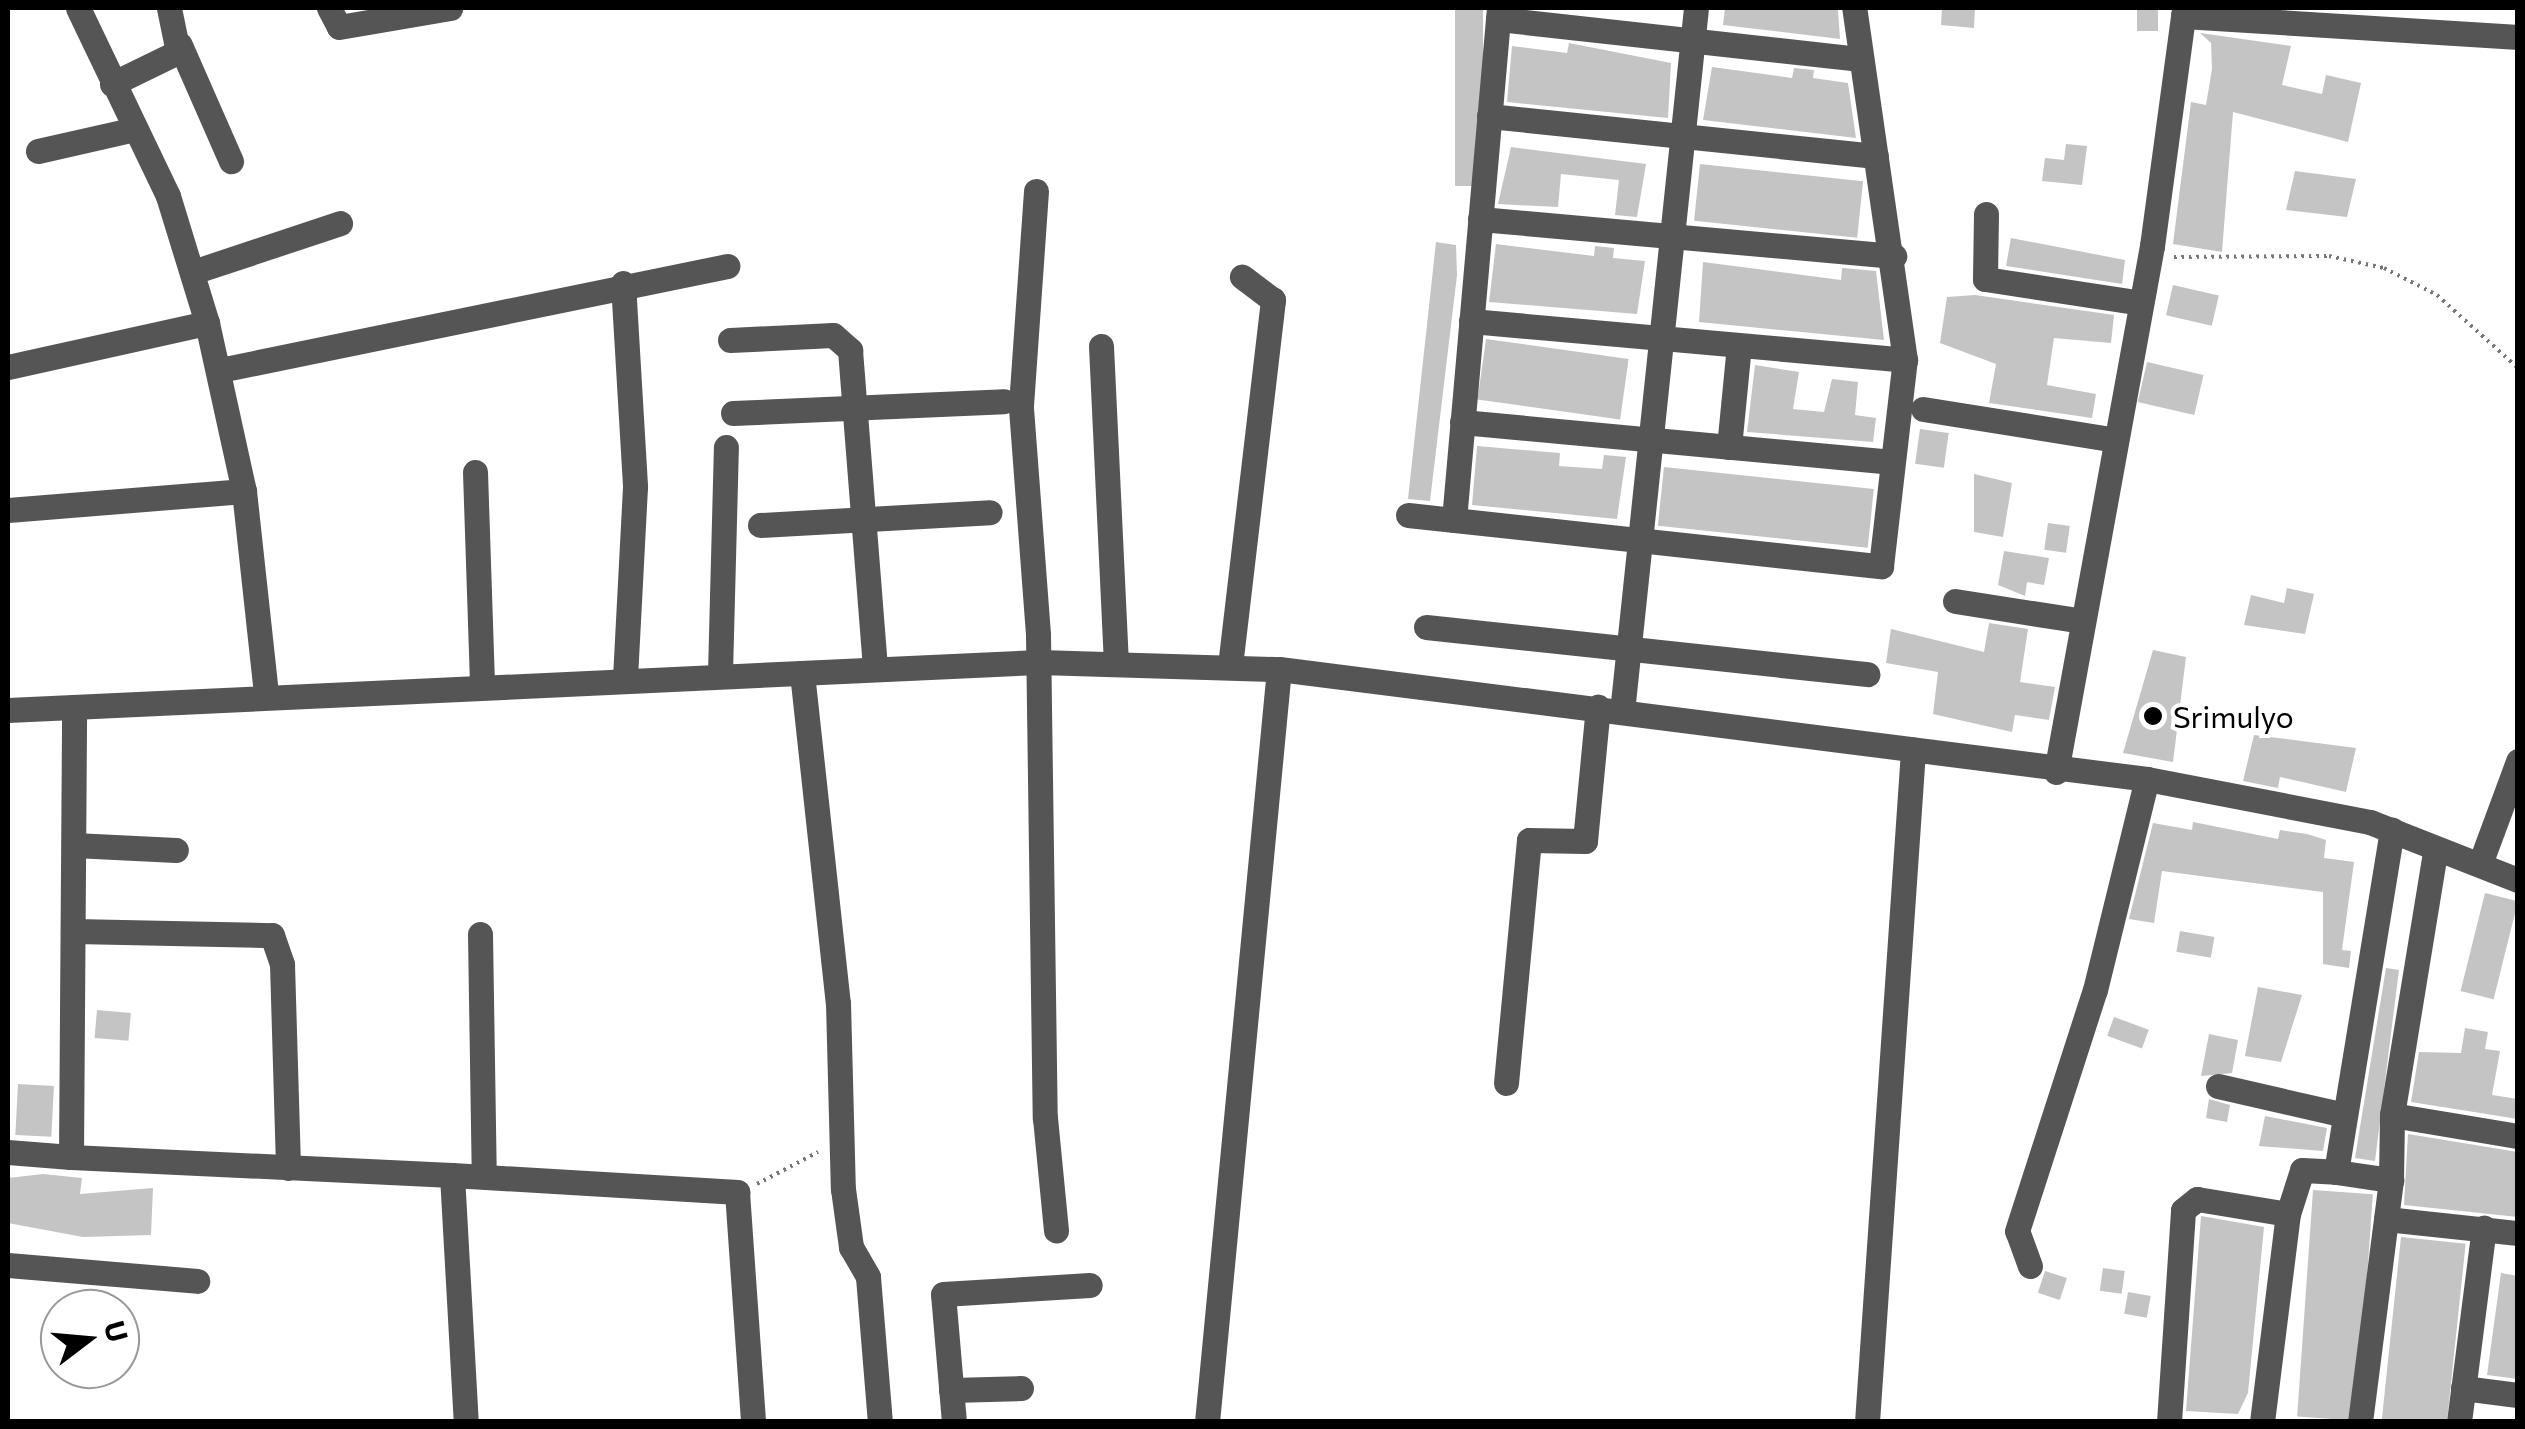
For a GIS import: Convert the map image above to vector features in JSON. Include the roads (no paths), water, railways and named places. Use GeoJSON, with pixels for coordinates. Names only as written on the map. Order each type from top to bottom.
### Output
{"type":"FeatureCollection","features":[{"type":"Feature","properties":{"kind":"street"},"geometry":{"type":"LineString","coordinates":[[78,8],[135,129],[193,272],[220,370],[244,491],[266,694]]}},
{"type":"Feature","properties":{"kind":"street"},"geometry":{"type":"LineString","coordinates":[[169,8],[180,45],[232,161]]}},
{"type":"Feature","properties":{"kind":"street"},"geometry":{"type":"LineString","coordinates":[[329,8],[339,27],[450,8]]}},
{"type":"Feature","properties":{"kind":"street"},"geometry":{"type":"LineString","coordinates":[[1506,1083],[1529,840],[1585,841],[1615,707],[1630,662],[1696,8]]}},
{"type":"Feature","properties":{"kind":"street"},"geometry":{"type":"LineString","coordinates":[[1408,515],[1876,569],[1905,360],[1894,256],[1859,59],[1854,8]]}},
{"type":"Feature","properties":{"kind":"street"},"geometry":{"type":"LineString","coordinates":[[2058,760],[2150,256],[2183,12],[2518,37]]}},
{"type":"Feature","properties":{"kind":"street"},"geometry":{"type":"LineString","coordinates":[[1454,520],[1498,13],[1692,41],[1859,59]]}},
{"type":"Feature","properties":{"kind":"street"},"geometry":{"type":"LineString","coordinates":[[112,84],[180,45]]}},
{"type":"Feature","properties":{"kind":"street"},"geometry":{"type":"LineString","coordinates":[[1489,116],[1876,156]]}},
{"type":"Feature","properties":{"kind":"street"},"geometry":{"type":"LineString","coordinates":[[38,151],[135,129]]}},
{"type":"Feature","properties":{"kind":"street"},"geometry":{"type":"LineString","coordinates":[[1036,192],[1021,408],[1038,660],[1044,1118],[1056,1230]]}},
{"type":"Feature","properties":{"kind":"street"},"geometry":{"type":"LineString","coordinates":[[1986,214],[1978,272],[1985,279],[2141,303]]}},
{"type":"Feature","properties":{"kind":"street"},"geometry":{"type":"LineString","coordinates":[[1480,219],[1894,256]]}},
{"type":"Feature","properties":{"kind":"street"},"geometry":{"type":"LineString","coordinates":[[193,272],[340,223]]}},
{"type":"Feature","properties":{"kind":"street"},"geometry":{"type":"LineString","coordinates":[[220,370],[623,283],[726,266]]}},
{"type":"Feature","properties":{"kind":"street"},"geometry":{"type":"LineString","coordinates":[[1231,650],[1273,300],[1242,277]]}},
{"type":"Feature","properties":{"kind":"street"},"geometry":{"type":"LineString","coordinates":[[623,283],[635,486],[625,680]]}},
{"type":"Feature","properties":{"kind":"street"},"geometry":{"type":"LineString","coordinates":[[1471,321],[1905,360]]}},
{"type":"Feature","properties":{"kind":"street"},"geometry":{"type":"LineString","coordinates":[[8,367],[207,323]]}},
{"type":"Feature","properties":{"kind":"street"},"geometry":{"type":"LineString","coordinates":[[730,340],[842,337],[855,410],[875,669]]}},
{"type":"Feature","properties":{"kind":"street"},"geometry":{"type":"LineString","coordinates":[[1729,447],[1740,345]]}},
{"type":"Feature","properties":{"kind":"street"},"geometry":{"type":"LineString","coordinates":[[1102,346],[1116,646]]}},
{"type":"Feature","properties":{"kind":"street"},"geometry":{"type":"LineString","coordinates":[[733,413],[1004,401]]}},
{"type":"Feature","properties":{"kind":"street"},"geometry":{"type":"LineString","coordinates":[[1923,409],[2116,440]]}},
{"type":"Feature","properties":{"kind":"street"},"geometry":{"type":"LineString","coordinates":[[1462,422],[1890,462]]}},
{"type":"Feature","properties":{"kind":"street"},"geometry":{"type":"LineString","coordinates":[[720,673],[726,447]]}},
{"type":"Feature","properties":{"kind":"street"},"geometry":{"type":"LineString","coordinates":[[475,472],[482,673]]}},
{"type":"Feature","properties":{"kind":"street"},"geometry":{"type":"LineString","coordinates":[[8,510],[244,491]]}},
{"type":"Feature","properties":{"kind":"street"},"geometry":{"type":"LineString","coordinates":[[760,525],[990,512]]}},
{"type":"Feature","properties":{"kind":"street"},"geometry":{"type":"LineString","coordinates":[[1955,602],[2082,621]]}},
{"type":"Feature","properties":{"kind":"street"},"geometry":{"type":"LineString","coordinates":[[1426,627],[1630,662],[1868,674]]}},
{"type":"Feature","properties":{"kind":"street"},"geometry":{"type":"LineString","coordinates":[[8,710],[266,694],[482,673],[625,680],[720,673],[805,683],[875,669],[1038,660],[1116,646],[1231,650],[1278,682],[1615,707],[1913,750],[2058,760],[2392,830],[2435,851],[2485,849],[2518,880]]}},
{"type":"Feature","properties":{"kind":"street"},"geometry":{"type":"LineString","coordinates":[[1207,1422],[1278,682]]}},
{"type":"Feature","properties":{"kind":"street"},"geometry":{"type":"LineString","coordinates":[[805,683],[838,1003],[841,1144],[852,1247],[868,1277],[880,1422]]}},
{"type":"Feature","properties":{"kind":"street"},"geometry":{"type":"LineString","coordinates":[[71,1158],[74,707]]}},
{"type":"Feature","properties":{"kind":"street"},"geometry":{"type":"LineString","coordinates":[[1867,1422],[1913,750]]}},
{"type":"Feature","properties":{"kind":"street"},"geometry":{"type":"LineString","coordinates":[[2485,849],[2518,762]]}},
{"type":"Feature","properties":{"kind":"street"},"geometry":{"type":"LineString","coordinates":[[2030,1266],[2017,1231],[2096,990],[2147,779]]}},
{"type":"Feature","properties":{"kind":"street"},"geometry":{"type":"LineString","coordinates":[[2336,1172],[2392,830]]}},
{"type":"Feature","properties":{"kind":"street"},"geometry":{"type":"LineString","coordinates":[[74,845],[176,850]]}},
{"type":"Feature","properties":{"kind":"street"},"geometry":{"type":"LineString","coordinates":[[2360,1422],[2391,1180],[2392,1115],[2435,851]]}},
{"type":"Feature","properties":{"kind":"street"},"geometry":{"type":"LineString","coordinates":[[74,931],[272,935],[282,964],[288,1168]]}},
{"type":"Feature","properties":{"kind":"street"},"geometry":{"type":"LineString","coordinates":[[480,934],[484,1176]]}},
{"type":"Feature","properties":{"kind":"street"},"geometry":{"type":"LineString","coordinates":[[2218,1086],[2345,1115]]}},
{"type":"Feature","properties":{"kind":"street"},"geometry":{"type":"LineString","coordinates":[[2392,1115],[2518,1136]]}},
{"type":"Feature","properties":{"kind":"street"},"geometry":{"type":"LineString","coordinates":[[8,1152],[737,1192],[753,1422]]}},
{"type":"Feature","properties":{"kind":"street"},"geometry":{"type":"LineString","coordinates":[[2262,1422],[2288,1214],[2302,1170],[2391,1180]]}},
{"type":"Feature","properties":{"kind":"street"},"geometry":{"type":"LineString","coordinates":[[452,1175],[466,1422]]}},
{"type":"Feature","properties":{"kind":"street"},"geometry":{"type":"LineString","coordinates":[[2169,1422],[2183,1210],[2197,1199],[2288,1214]]}},
{"type":"Feature","properties":{"kind":"street"},"geometry":{"type":"LineString","coordinates":[[2386,1219],[2518,1234]]}},
{"type":"Feature","properties":{"kind":"street"},"geometry":{"type":"LineString","coordinates":[[2459,1422],[2484,1228]]}},
{"type":"Feature","properties":{"kind":"street"},"geometry":{"type":"LineString","coordinates":[[8,1265],[196,1281]]}},
{"type":"Feature","properties":{"kind":"street"},"geometry":{"type":"LineString","coordinates":[[954,1422],[943,1294],[1090,1285]]}},
{"type":"Feature","properties":{"kind":"street"},"geometry":{"type":"LineString","coordinates":[[951,1390],[1021,1388]]}},
{"type":"Feature","properties":{"kind":"street"},"geometry":{"type":"LineString","coordinates":[[2463,1388],[2518,1395]]}},
{"type":"Feature","properties":{"kind":"place","name":"Srimulyo"},"geometry":{"type":"Point","coordinates":[2153,716]}}]}
